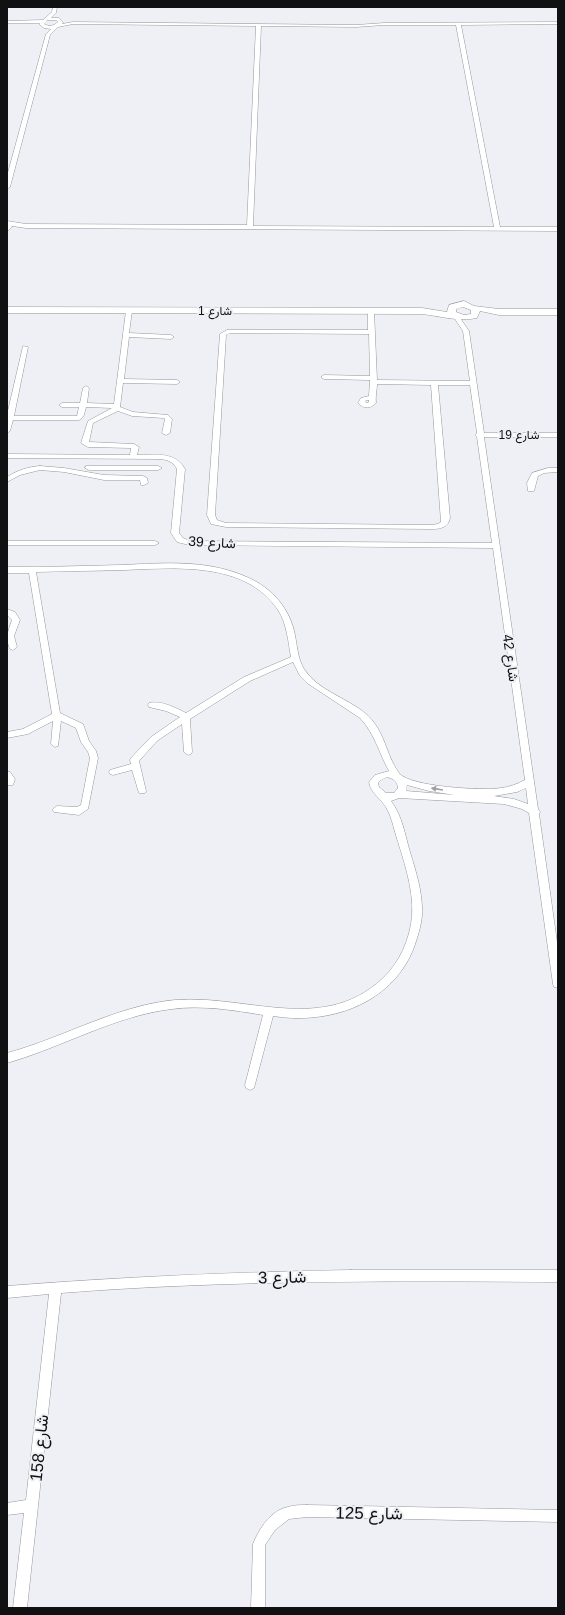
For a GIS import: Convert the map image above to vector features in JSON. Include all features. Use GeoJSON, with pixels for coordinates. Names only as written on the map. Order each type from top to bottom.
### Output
{"type":"FeatureCollection","features":[{"type":"Feature","properties":{"kind":"street"},"geometry":{"type":"LineString","coordinates":[[44,23],[54,13],[56,7]]}},
{"type":"Feature","properties":{"kind":"street"},"geometry":{"type":"LineString","coordinates":[[7,187],[48,34],[61,22],[54,13]]}},
{"type":"Feature","properties":{"kind":"street"},"geometry":{"type":"LineString","coordinates":[[7,22],[44,23],[59,20],[73,23]]}},
{"type":"Feature","properties":{"kind":"street"},"geometry":{"type":"LineString","coordinates":[[44,23],[57,26],[73,23],[356,26],[458,23],[558,23]]}},
{"type":"Feature","properties":{"kind":"street"},"geometry":{"type":"LineString","coordinates":[[44,23],[48,34]]}},
{"type":"Feature","properties":{"kind":"street"},"geometry":{"type":"LineString","coordinates":[[458,23],[497,229]]}},
{"type":"Feature","properties":{"kind":"street"},"geometry":{"type":"LineString","coordinates":[[250,226],[258,24]]}},
{"type":"Feature","properties":{"kind":"street"},"geometry":{"type":"LineString","coordinates":[[26,226],[7,229],[9,225],[7,223],[26,226],[250,226],[558,229]]}},
{"type":"Feature","properties":{"kind":"street"},"geometry":{"type":"LineString","coordinates":[[473,313],[464,304],[454,313],[463,318],[473,313],[558,312]]}},
{"type":"Feature","properties":{"kind":"street","name":"شارع 1"},"geometry":{"type":"LineString","coordinates":[[7,310],[422,311],[454,313]]}},
{"type":"Feature","properties":{"kind":"street"},"geometry":{"type":"LineString","coordinates":[[129,310],[117,407],[114,411],[90,422],[85,443],[90,445],[134,446],[133,457]]}},
{"type":"Feature","properties":{"kind":"street"},"geometry":{"type":"LineString","coordinates":[[371,311],[373,380],[372,399]]}},
{"type":"Feature","properties":{"kind":"street","name":"شارع 42"},"geometry":{"type":"LineString","coordinates":[[454,313],[466,331],[479,435],[535,812],[558,984]]}},
{"type":"Feature","properties":{"kind":"street"},"geometry":{"type":"LineString","coordinates":[[466,331],[473,313]]}},
{"type":"Feature","properties":{"kind":"street"},"geometry":{"type":"LineString","coordinates":[[372,332],[233,331],[225,332],[223,334],[212,515],[213,522],[226,526],[441,526],[444,524],[446,518],[434,383]]}},
{"type":"Feature","properties":{"kind":"street"},"geometry":{"type":"LineString","coordinates":[[126,335],[171,337]]}},
{"type":"Feature","properties":{"kind":"street"},"geometry":{"type":"LineString","coordinates":[[7,431],[25,347]]}},
{"type":"Feature","properties":{"kind":"street"},"geometry":{"type":"LineString","coordinates":[[324,377],[434,383],[473,383]]}},
{"type":"Feature","properties":{"kind":"street"},"geometry":{"type":"LineString","coordinates":[[120,381],[177,382]]}},
{"type":"Feature","properties":{"kind":"street"},"geometry":{"type":"LineString","coordinates":[[10,418],[77,418],[81,416],[86,388]]}},
{"type":"Feature","properties":{"kind":"street"},"geometry":{"type":"LineString","coordinates":[[62,405],[117,407],[132,414],[168,418],[166,433]]}},
{"type":"Feature","properties":{"kind":"street","name":"شارع 19"},"geometry":{"type":"LineString","coordinates":[[479,435],[558,435]]}},
{"type":"Feature","properties":{"kind":"street","name":"شارع 39"},"geometry":{"type":"LineString","coordinates":[[7,456],[164,457],[176,462],[180,465],[181,469],[175,533],[180,540],[189,543],[496,546]]}},
{"type":"Feature","properties":{"kind":"street"},"geometry":{"type":"LineString","coordinates":[[7,480],[23,470],[43,468],[66,470],[104,478],[142,481],[144,457]]}},
{"type":"Feature","properties":{"kind":"street"},"geometry":{"type":"LineString","coordinates":[[89,468],[158,468]]}},
{"type":"Feature","properties":{"kind":"street"},"geometry":{"type":"LineString","coordinates":[[531,489],[531,482],[537,473],[544,470],[558,470]]}},
{"type":"Feature","properties":{"kind":"street"},"geometry":{"type":"LineString","coordinates":[[7,543],[155,543]]}},
{"type":"Feature","properties":{"kind":"street"},"geometry":{"type":"LineString","coordinates":[[7,570],[186,565],[207,567],[227,572],[258,586],[277,603],[289,624],[295,658],[302,673],[310,682],[352,707],[373,726],[380,738],[387,760],[402,782],[403,789],[396,796],[393,811]]}},
{"type":"Feature","properties":{"kind":"street"},"geometry":{"type":"LineString","coordinates":[[32,570],[56,715],[57,733],[55,744]]}},
{"type":"Feature","properties":{"kind":"street"},"geometry":{"type":"LineString","coordinates":[[7,612],[12,614],[16,620],[10,636],[13,647]]}},
{"type":"Feature","properties":{"kind":"street"},"geometry":{"type":"LineString","coordinates":[[142,791],[134,762],[135,758],[154,740],[186,716],[238,683],[295,658]]}},
{"type":"Feature","properties":{"kind":"street"},"geometry":{"type":"LineString","coordinates":[[152,705],[168,708],[186,716]]}},
{"type":"Feature","properties":{"kind":"street"},"geometry":{"type":"LineString","coordinates":[[7,735],[25,732],[56,715]]}},
{"type":"Feature","properties":{"kind":"street"},"geometry":{"type":"LineString","coordinates":[[56,715],[80,726],[85,742],[92,751],[94,758],[84,809],[79,811],[56,810]]}},
{"type":"Feature","properties":{"kind":"street"},"geometry":{"type":"LineString","coordinates":[[186,716],[188,752]]}},
{"type":"Feature","properties":{"kind":"street"},"geometry":{"type":"LineString","coordinates":[[7,1058],[59,1041],[135,1011],[161,1006],[187,1003],[214,1003],[298,1014],[321,1013],[344,1008],[365,999],[376,991],[397,972],[415,932],[417,912],[410,867],[393,811],[383,796],[375,791],[373,784],[378,777],[382,775],[387,760]]}},
{"type":"Feature","properties":{"kind":"street"},"geometry":{"type":"LineString","coordinates":[[113,772],[135,766]]}},
{"type":"Feature","properties":{"kind":"street"},"geometry":{"type":"LineString","coordinates":[[7,774],[11,779],[10,783]]}},
{"type":"Feature","properties":{"kind":"street"},"geometry":{"type":"LineString","coordinates":[[382,775],[398,777],[420,786],[452,791],[504,792],[518,789],[530,782]]}},
{"type":"Feature","properties":{"kind":"street"},"geometry":{"type":"LineString","coordinates":[[383,796],[418,794],[445,798],[505,799],[526,806],[535,812]]}},
{"type":"Feature","properties":{"kind":"street"},"geometry":{"type":"LineString","coordinates":[[250,1085],[269,1011]]}},
{"type":"Feature","properties":{"kind":"street","name":"شارع 3"},"geometry":{"type":"LineString","coordinates":[[7,1292],[56,1287],[305,1276],[558,1276]]}},
{"type":"Feature","properties":{"kind":"street","name":"شارع 158"},"geometry":{"type":"LineString","coordinates":[[20,1608],[56,1287]]}},
{"type":"Feature","properties":{"kind":"street"},"geometry":{"type":"LineString","coordinates":[[7,1509],[32,1506]]}},
{"type":"Feature","properties":{"kind":"street","name":"شارع 125"},"geometry":{"type":"LineString","coordinates":[[258,1608],[259,1544],[270,1525],[287,1513],[307,1511],[558,1516]]}}]}
